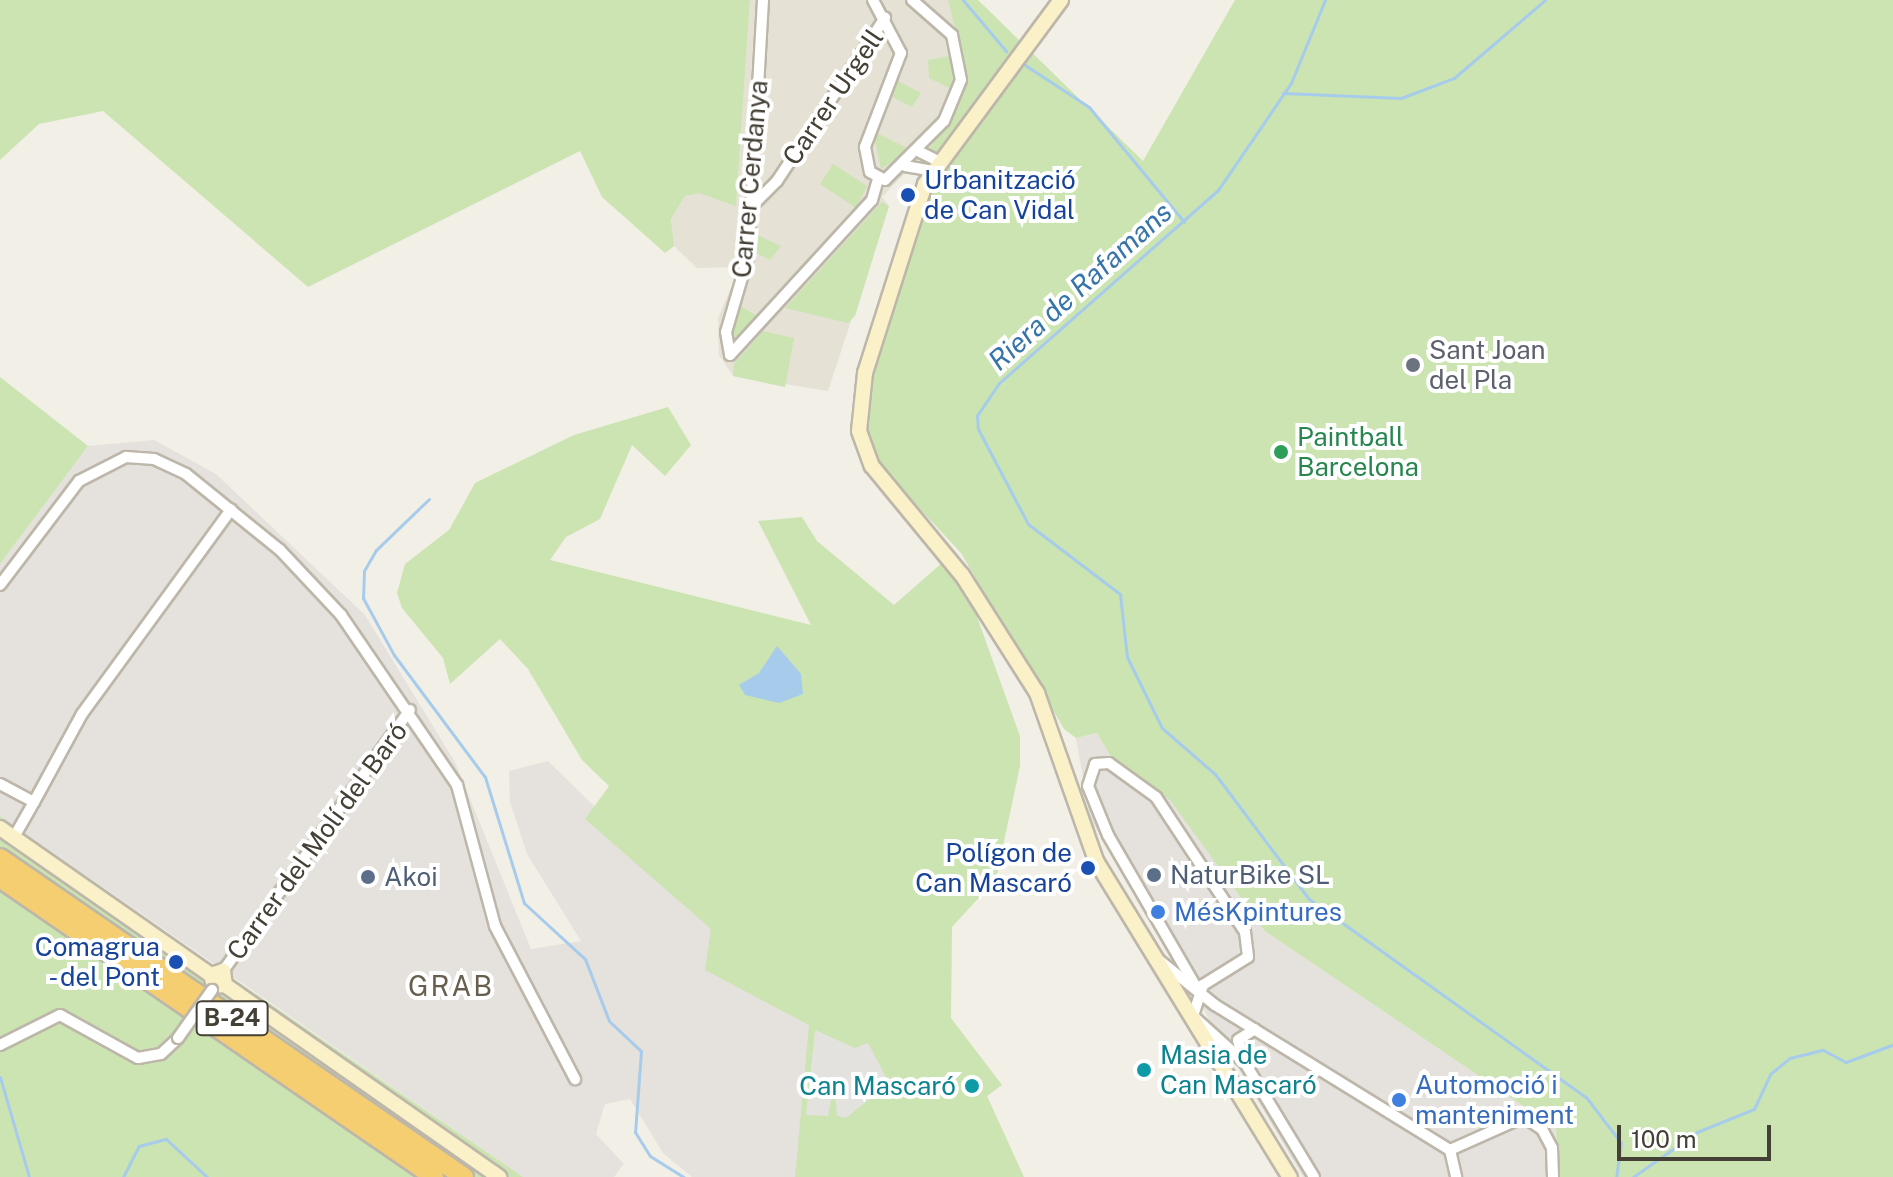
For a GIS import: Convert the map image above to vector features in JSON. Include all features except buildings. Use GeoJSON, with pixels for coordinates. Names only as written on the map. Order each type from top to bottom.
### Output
{"type":"FeatureCollection","features":[{"type":"Feature","properties":{"kind":"highway","name":"B-24"},"geometry":{"type":"LineString","coordinates":[[0,858],[464,1177]]}},
{"type":"Feature","properties":{"kind":"highway","name":"B-24"},"geometry":{"type":"LineString","coordinates":[[0,878],[434,1177]]}},
{"type":"Feature","properties":{"kind":"highway"},"geometry":{"type":"LineString","coordinates":[[0,892],[81,932]]}},
{"type":"Feature","properties":{"kind":"main road"},"geometry":{"type":"LineString","coordinates":[[1061,0],[935,166],[865,373],[862,447],[962,575],[1037,693],[1085,838],[1290,1177]]}},
{"type":"Feature","properties":{"kind":"main road"},"geometry":{"type":"LineString","coordinates":[[0,828],[499,1177]]}},
{"type":"Feature","properties":{"kind":"street","name":"Carrer Cerdanya"},"geometry":{"type":"LineString","coordinates":[[763,0],[746,268],[726,332],[730,355],[872,200],[878,179]]}},
{"type":"Feature","properties":{"kind":"street"},"geometry":{"type":"LineString","coordinates":[[873,0],[901,53],[867,131],[868,167],[878,179],[905,166],[920,152],[955,102],[962,71],[952,35],[912,0]]}},
{"type":"Feature","properties":{"kind":"street","name":"Carrer Urgell"},"geometry":{"type":"LineString","coordinates":[[748,210],[777,181],[885,18]]}},
{"type":"Feature","properties":{"kind":"street"},"geometry":{"type":"LineString","coordinates":[[920,152],[935,166]]}},
{"type":"Feature","properties":{"kind":"street"},"geometry":{"type":"LineString","coordinates":[[905,166],[935,166]]}},
{"type":"Feature","properties":{"kind":"street"},"geometry":{"type":"LineString","coordinates":[[0,585],[79,481],[114,460],[168,464],[231,510],[318,586],[410,710],[464,801],[495,926],[575,1079]]}},
{"type":"Feature","properties":{"kind":"street"},"geometry":{"type":"LineString","coordinates":[[14,837],[82,714],[231,510]]}},
{"type":"Feature","properties":{"kind":"street","name":"Carrer del Molí del Baró"},"geometry":{"type":"LineString","coordinates":[[0,1045],[29,1028],[70,1017],[138,1058],[161,1054],[178,1038],[410,710]]}},
{"type":"Feature","properties":{"kind":"street"},"geometry":{"type":"LineString","coordinates":[[1199,992],[1108,835],[1088,786],[1095,764],[1109,763],[1156,797],[1251,945],[1248,957],[1199,992],[1193,1016],[1245,1063]]}},
{"type":"Feature","properties":{"kind":"street"},"geometry":{"type":"LineString","coordinates":[[0,784],[34,802]]}},
{"type":"Feature","properties":{"kind":"street"},"geometry":{"type":"LineString","coordinates":[[1156,958],[1199,992],[1255,1029],[1450,1150],[1456,1177]]}},
{"type":"Feature","properties":{"kind":"street"},"geometry":{"type":"LineString","coordinates":[[1255,1029],[1238,1040],[1245,1063],[1314,1177]]}},
{"type":"Feature","properties":{"kind":"street"},"geometry":{"type":"LineString","coordinates":[[1450,1150],[1524,1117],[1542,1129],[1552,1148],[1553,1177]]}},
{"type":"Feature","properties":{"kind":"shaded area"},"geometry":{"type":"Polygon","coordinates":[[[750,0],[948,0],[962,37],[962,94],[929,149],[882,197],[889,206],[828,391],[733,376],[719,355],[718,318],[740,267],[697,268],[674,246],[671,219],[685,196],[699,192],[736,205],[750,0]]]}},
{"type":"Feature","properties":{"kind":"shaded area"},"geometry":{"type":"Polygon","coordinates":[[[154,440],[216,474],[365,615],[455,762],[531,949],[581,941],[527,854],[510,802],[509,771],[548,761],[821,1028],[797,1177],[692,1177],[663,1153],[630,1099],[605,1104],[596,1134],[624,1164],[614,1177],[523,1177],[0,816],[0,564],[88,446],[154,440]]]}},
{"type":"Feature","properties":{"kind":"shaded area"},"geometry":{"type":"Polygon","coordinates":[[[1097,733],[1111,756],[1169,798],[1265,931],[1556,1128],[1558,1177],[1303,1177],[1090,819],[1076,738],[1097,733]]]}},
{"type":"Feature","properties":{"kind":"shaded area"},"geometry":{"type":"Polygon","coordinates":[[[815,1030],[855,1048],[868,1043],[889,1083],[846,1118],[837,1116],[834,1083],[828,1116],[806,1115],[815,1030]]]}},
{"type":"Feature","properties":{"kind":"green space"},"geometry":{"type":"Polygon","coordinates":[[[0,0],[750,0],[736,206],[699,193],[685,196],[671,219],[674,246],[665,253],[602,197],[580,151],[308,287],[103,111],[39,124],[0,160],[0,0]]]}},
{"type":"Feature","properties":{"kind":"green space"},"geometry":{"type":"Polygon","coordinates":[[[948,0],[978,0],[1143,161],[1235,0],[1893,0],[1893,1177],[1558,1177],[1556,1128],[1265,931],[1170,800],[1110,755],[1097,733],[1076,738],[1064,729],[961,553],[881,467],[870,441],[866,406],[906,254],[941,169],[929,149],[953,115],[966,71],[948,0]]]}},
{"type":"Feature","properties":{"kind":"green space"},"geometry":{"type":"Polygon","coordinates":[[[956,55],[955,91],[929,78],[928,60],[956,55]]]}},
{"type":"Feature","properties":{"kind":"green space"},"geometry":{"type":"Polygon","coordinates":[[[894,79],[921,93],[912,107],[887,94],[894,79]]]}},
{"type":"Feature","properties":{"kind":"green space"},"geometry":{"type":"Polygon","coordinates":[[[873,131],[911,150],[881,169],[873,131]]]}},
{"type":"Feature","properties":{"kind":"green space"},"geometry":{"type":"Polygon","coordinates":[[[833,164],[867,186],[856,208],[820,184],[833,164]]]}},
{"type":"Feature","properties":{"kind":"green space"},"geometry":{"type":"Polygon","coordinates":[[[882,202],[889,206],[855,316],[848,323],[785,308],[882,202]]]}},
{"type":"Feature","properties":{"kind":"green space"},"geometry":{"type":"Polygon","coordinates":[[[751,232],[781,246],[770,260],[752,251],[751,232]]]}},
{"type":"Feature","properties":{"kind":"green space"},"geometry":{"type":"Polygon","coordinates":[[[738,305],[760,317],[733,344],[731,332],[738,305]]]}},
{"type":"Feature","properties":{"kind":"green space"},"geometry":{"type":"Polygon","coordinates":[[[763,331],[794,338],[785,387],[733,376],[734,364],[763,331]]]}},
{"type":"Feature","properties":{"kind":"green space"},"geometry":{"type":"Polygon","coordinates":[[[0,377],[88,446],[0,564],[0,377]]]}},
{"type":"Feature","properties":{"kind":"green space"},"geometry":{"type":"Polygon","coordinates":[[[668,407],[691,445],[665,476],[632,445],[600,519],[566,537],[550,560],[811,625],[758,521],[802,517],[817,541],[894,605],[943,562],[972,603],[1020,736],[1020,766],[996,879],[952,927],[951,1018],[1002,1085],[987,1096],[1024,1177],[795,1177],[809,1025],[705,970],[711,929],[585,819],[609,786],[582,760],[528,669],[500,639],[450,684],[443,658],[402,608],[397,593],[405,564],[449,530],[475,483],[574,435],[668,407]]]}},
{"type":"Feature","properties":{"kind":"green space"},"geometry":{"type":"Polygon","coordinates":[[[0,816],[206,960],[523,1177],[0,1177],[0,816]]]}},
{"type":"Feature","properties":{"kind":"water"},"geometry":{"type":"Polygon","coordinates":[[[777,646],[801,674],[803,694],[779,703],[745,695],[739,685],[759,673],[777,646]]]}},
{"type":"Feature","properties":{"kind":"waterway"},"geometry":{"type":"LineString","coordinates":[[963,0],[1006,51]]}},
{"type":"Feature","properties":{"kind":"waterway","name":"Riera de Rafamans"},"geometry":{"type":"LineString","coordinates":[[1325,0],[1291,83],[1218,190],[999,383],[977,416],[978,429],[1028,524],[1120,594],[1127,657],[1162,728],[1215,774],[1309,899],[1586,1097],[1621,1143],[1616,1177]]}},
{"type":"Feature","properties":{"kind":"waterway"},"geometry":{"type":"LineString","coordinates":[[1283,93],[1401,98],[1454,78],[1545,0]]}},
{"type":"Feature","properties":{"kind":"waterway"},"geometry":{"type":"LineString","coordinates":[[1025,65],[1089,107],[1184,222]]}},
{"type":"Feature","properties":{"kind":"waterway"},"geometry":{"type":"LineString","coordinates":[[429,499],[376,550],[364,571],[363,598],[394,655],[485,777],[524,903],[585,959],[609,1021],[641,1051],[635,1132],[650,1156],[684,1177]]}},
{"type":"Feature","properties":{"kind":"waterway"},"geometry":{"type":"LineString","coordinates":[[1633,1177],[1697,1132],[1754,1109],[1770,1074],[1790,1058],[1823,1050],[1846,1062],[1892,1045]]}},
{"type":"Feature","properties":{"kind":"waterway"},"geometry":{"type":"LineString","coordinates":[[0,1077],[29,1177]]}},
{"type":"Feature","properties":{"kind":"waterway"},"geometry":{"type":"LineString","coordinates":[[123,1177],[139,1146],[166,1139],[207,1177]]}},
{"type":"Feature","properties":{"kind":"place","name":"Urbanització de Can Vidal"},"geometry":{"type":"Point","coordinates":[908,195]}},
{"type":"Feature","properties":{"kind":"place","name":"Sant Joan del Pla"},"geometry":{"type":"Point","coordinates":[1413,365]}},
{"type":"Feature","properties":{"kind":"place","name":"Paintball Barcelona"},"geometry":{"type":"Point","coordinates":[1281,452]}},
{"type":"Feature","properties":{"kind":"place","name":"Polígon de Can Mascaró"},"geometry":{"type":"Point","coordinates":[1088,868]}},
{"type":"Feature","properties":{"kind":"place","name":"NaturBike SL"},"geometry":{"type":"Point","coordinates":[1154,875]}},
{"type":"Feature","properties":{"kind":"place","name":"Akoi"},"geometry":{"type":"Point","coordinates":[368,877]}},
{"type":"Feature","properties":{"kind":"place","name":"MésKpintures"},"geometry":{"type":"Point","coordinates":[1158,912]}},
{"type":"Feature","properties":{"kind":"place","name":"Comagrua - del Pont"},"geometry":{"type":"Point","coordinates":[176,962]}},
{"type":"Feature","properties":{"kind":"place","name":"Masia de Can Mascaró"},"geometry":{"type":"Point","coordinates":[1144,1070]}},
{"type":"Feature","properties":{"kind":"place","name":"Can Mascaró"},"geometry":{"type":"Point","coordinates":[972,1086]}},
{"type":"Feature","properties":{"kind":"place","name":"Automoció i manteniment"},"geometry":{"type":"Point","coordinates":[1399,1100]}},
{"type":"Feature","properties":{"kind":"district","name":"GRAB"},"geometry":{"type":"Point","coordinates":[451,986]}}]}
